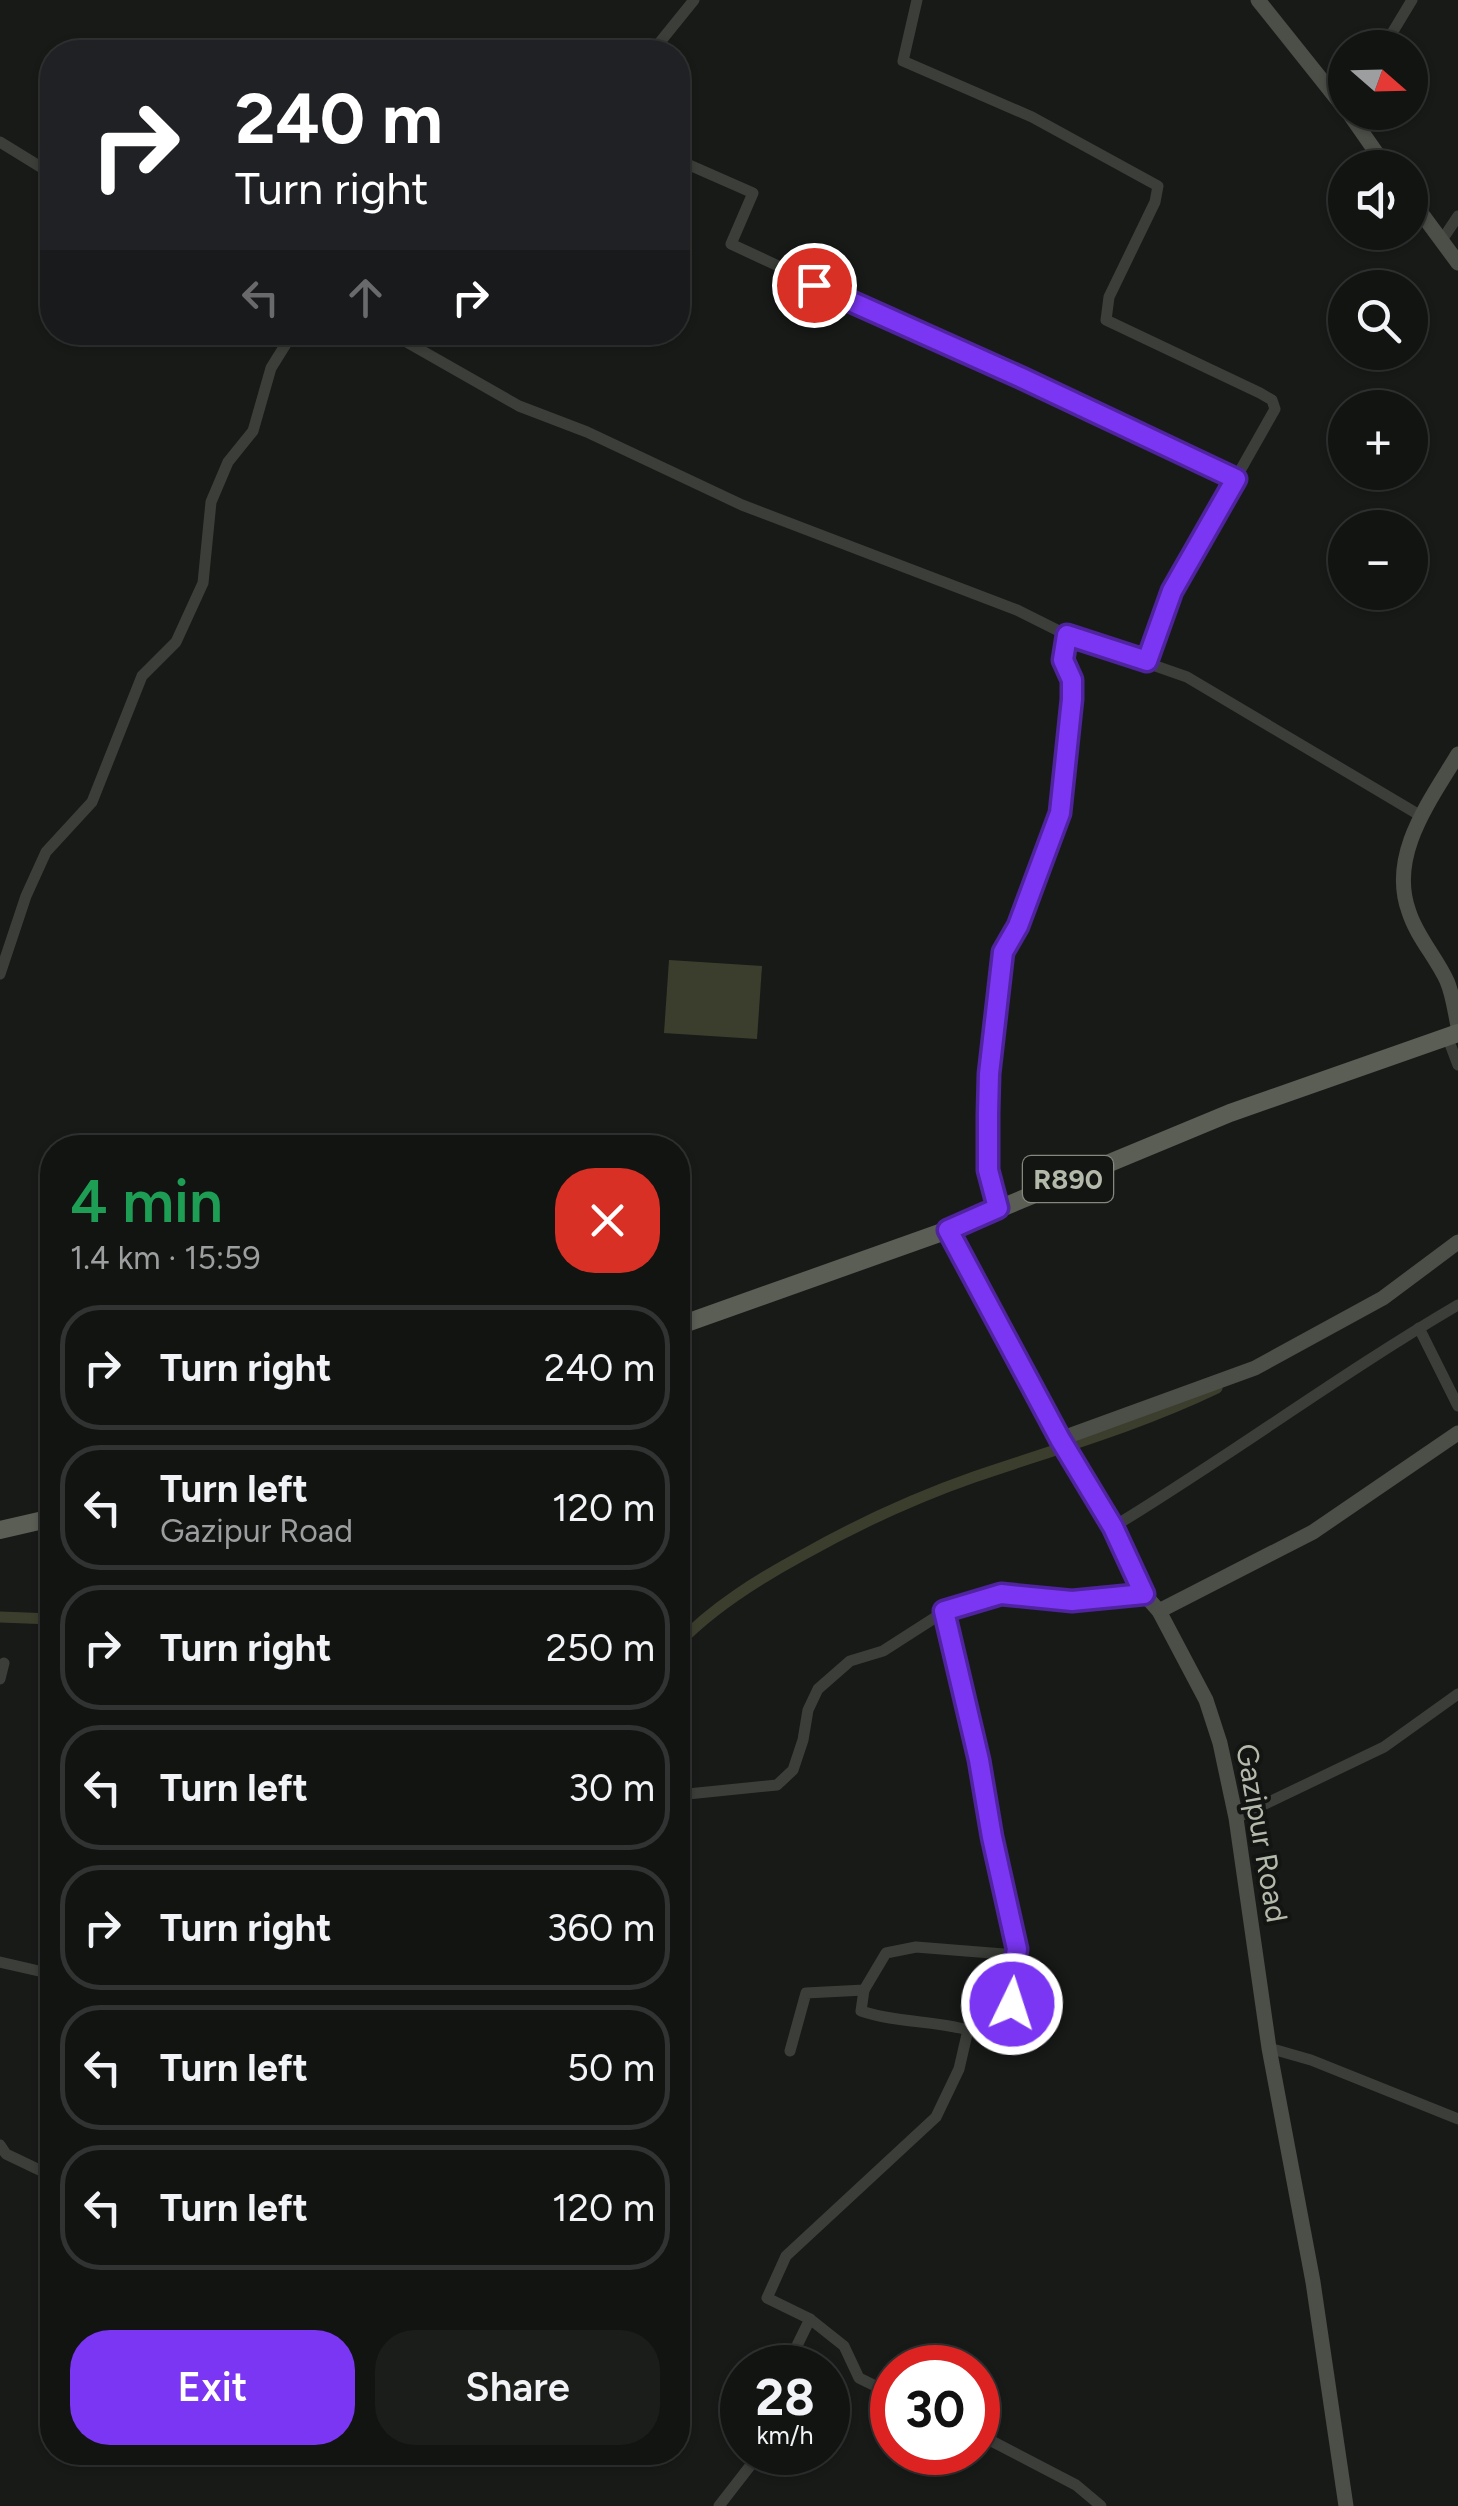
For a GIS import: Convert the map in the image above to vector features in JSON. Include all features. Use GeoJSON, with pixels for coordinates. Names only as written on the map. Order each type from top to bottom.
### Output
{"type":"FeatureCollection","features":[{"type":"Feature","properties":{"kind":"main road","name":"R890"},"geometry":{"type":"LineString","coordinates":[[690,1322],[948,1230],[1230,1113],[1454,1032]]}},
{"type":"Feature","properties":{"kind":"main road"},"geometry":{"type":"LineString","coordinates":[[0,1530],[40,1521]]}},
{"type":"Feature","properties":{"kind":"street"},"geometry":{"type":"LineString","coordinates":[[662,40],[694,0]]}},
{"type":"Feature","properties":{"kind":"street"},"geometry":{"type":"LineString","coordinates":[[917,0],[903,61],[1032,117],[1158,186],[1155,202],[1109,297],[1106,320],[1272,400],[1275,409],[1172,591],[1147,661]]}},
{"type":"Feature","properties":{"kind":"street"},"geometry":{"type":"LineString","coordinates":[[1258,0],[1328,88]]}},
{"type":"Feature","properties":{"kind":"street"},"geometry":{"type":"LineString","coordinates":[[1394,30],[1412,0]]}},
{"type":"Feature","properties":{"kind":"street"},"geometry":{"type":"LineString","coordinates":[[0,142],[40,167]]}},
{"type":"Feature","properties":{"kind":"street"},"geometry":{"type":"LineString","coordinates":[[690,165],[753,193],[731,244],[1236,479]]}},
{"type":"Feature","properties":{"kind":"street"},"geometry":{"type":"LineString","coordinates":[[1442,240],[1458,216]]}},
{"type":"Feature","properties":{"kind":"street"},"geometry":{"type":"LineString","coordinates":[[1428,222],[1458,263]]}},
{"type":"Feature","properties":{"kind":"street"},"geometry":{"type":"LineString","coordinates":[[0,974],[26,896],[46,852],[92,802],[142,676],[176,642],[202,583],[210,502],[228,462],[254,431],[271,368],[286,345]]}},
{"type":"Feature","properties":{"kind":"street"},"geometry":{"type":"LineString","coordinates":[[412,345],[533,412],[587,432],[742,505],[1018,610],[1067,635],[1147,661],[1206,686],[1421,816]]}},
{"type":"Feature","properties":{"kind":"street"},"geometry":{"type":"LineString","coordinates":[[998,1208],[988,1170],[988,1114],[1003,952],[1018,926],[1060,813],[1072,699],[1072,680],[1063,660],[1067,635]]}},
{"type":"Feature","properties":{"kind":"street"},"geometry":{"type":"LineString","coordinates":[[1458,754],[1421,816],[1406,851],[1404,895],[1409,914],[1448,985],[1458,1065]]}},
{"type":"Feature","properties":{"kind":"street","name":"Gazipur Road"},"geometry":{"type":"LineString","coordinates":[[948,1230],[1060,1439],[1113,1527],[1144,1594],[1159,1611],[1206,1700],[1220,1743],[1236,1818],[1270,2048],[1313,2282],[1346,2506]]}},
{"type":"Feature","properties":{"kind":"street"},"geometry":{"type":"LineString","coordinates":[[1060,1439],[1255,1368],[1384,1298],[1458,1242]]}},
{"type":"Feature","properties":{"kind":"street"},"geometry":{"type":"LineString","coordinates":[[1113,1527],[1458,1305]]}},
{"type":"Feature","properties":{"kind":"street"},"geometry":{"type":"LineString","coordinates":[[1419,1328],[1458,1406]]}},
{"type":"Feature","properties":{"kind":"street"},"geometry":{"type":"LineString","coordinates":[[1159,1611],[1313,1532],[1458,1432]]}},
{"type":"Feature","properties":{"kind":"street"},"geometry":{"type":"LineString","coordinates":[[690,1794],[777,1785],[793,1770],[808,1710],[818,1690],[850,1661],[882,1651],[944,1611],[1001,1594],[1072,1601],[1144,1594]]}},
{"type":"Feature","properties":{"kind":"street"},"geometry":{"type":"LineString","coordinates":[[944,1611],[979,1760],[1016,1956],[1012,2004]]}},
{"type":"Feature","properties":{"kind":"street"},"geometry":{"type":"LineString","coordinates":[[0,1680],[4,1663]]}},
{"type":"Feature","properties":{"kind":"street"},"geometry":{"type":"LineString","coordinates":[[1236,1818],[1384,1747],[1458,1694]]}},
{"type":"Feature","properties":{"kind":"street"},"geometry":{"type":"LineString","coordinates":[[870,2384],[858,2378],[844,2346],[810,2318],[766,2298],[786,2256],[936,2117],[959,2068],[968,2030],[945,2023],[908,2023],[861,2011],[864,1990],[886,1954],[916,1947],[1016,1956]]}},
{"type":"Feature","properties":{"kind":"street"},"geometry":{"type":"LineString","coordinates":[[0,1962],[40,1971]]}},
{"type":"Feature","properties":{"kind":"street"},"geometry":{"type":"LineString","coordinates":[[790,2050],[806,1993],[864,1990]]}},
{"type":"Feature","properties":{"kind":"street"},"geometry":{"type":"LineString","coordinates":[[1270,2048],[1311,2060],[1458,2119]]}},
{"type":"Feature","properties":{"kind":"street"},"geometry":{"type":"LineString","coordinates":[[0,2145],[6,2154],[40,2170]]}},
{"type":"Feature","properties":{"kind":"street"},"geometry":{"type":"LineString","coordinates":[[797,2345],[810,2318]]}},
{"type":"Feature","properties":{"kind":"street"},"geometry":{"type":"LineString","coordinates":[[1000,2445],[1076,2485],[1101,2506]]}},
{"type":"Feature","properties":{"kind":"street"},"geometry":{"type":"LineString","coordinates":[[719,2506],[743,2475]]}},
{"type":"Feature","properties":{"kind":"shaded area"},"geometry":{"type":"Polygon","coordinates":[[[669,960],[762,966],[757,1039],[664,1033],[669,960]]]}},
{"type":"Feature","properties":{"kind":"waterway"},"geometry":{"type":"LineString","coordinates":[[690,1632],[752,1585],[907,1503],[1127,1425],[1217,1388]]}},
{"type":"Feature","properties":{"kind":"waterway"},"geometry":{"type":"LineString","coordinates":[[0,1617],[40,1619]]}},
{"type":"Feature","properties":{"kind":"route"},"geometry":{"type":"LineString","coordinates":[[814,285],[1236,479],[1172,591],[1147,661],[1067,635],[1063,660],[1072,680],[1072,699],[1060,813],[1018,926],[1003,952],[988,1114],[988,1170],[998,1208],[948,1230],[1060,1439],[1113,1527],[1144,1594],[1072,1601],[1001,1594],[944,1611],[1017,1949],[1012,2004]]}}]}
